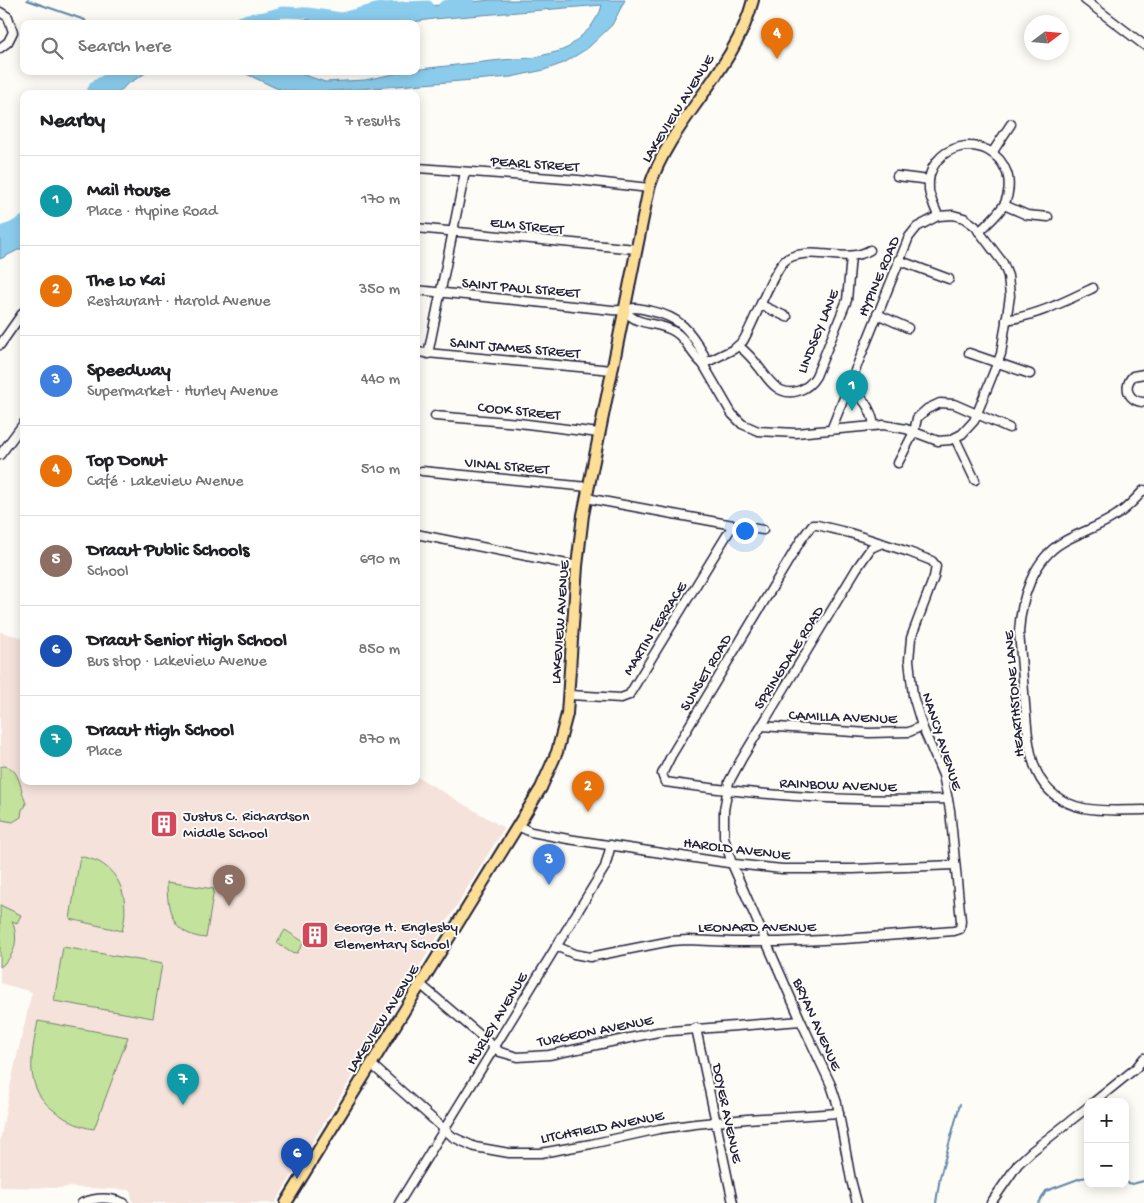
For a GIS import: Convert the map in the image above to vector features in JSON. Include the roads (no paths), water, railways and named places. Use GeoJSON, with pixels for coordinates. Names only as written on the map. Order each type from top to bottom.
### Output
{"type":"FeatureCollection","features":[{"type":"Feature","properties":{"kind":"main road","name":"LAKEVIEW AVENUE"},"geometry":{"type":"LineString","coordinates":[[286,1203],[541,788],[554,759],[566,723],[570,695],[577,566],[587,492],[649,188],[662,156],[736,43],[753,0]]}},
{"type":"Feature","properties":{"kind":"street"},"geometry":{"type":"LineString","coordinates":[[1085,0],[1144,45]]}},
{"type":"Feature","properties":{"kind":"street"},"geometry":{"type":"LineString","coordinates":[[0,12],[8,17],[13,32],[8,42],[0,48]]}},
{"type":"Feature","properties":{"kind":"street"},"geometry":{"type":"LineString","coordinates":[[992,153],[1011,124]]}},
{"type":"Feature","properties":{"kind":"street"},"geometry":{"type":"LineString","coordinates":[[624,311],[636,320],[675,332],[702,364],[732,414],[742,424],[758,431],[796,433],[874,425],[892,426],[938,441],[944,441],[956,438],[967,430],[977,414],[998,363],[1003,344],[1010,290],[1008,276],[1003,263],[970,221],[953,215],[938,216],[930,195],[929,180],[932,169],[939,159],[953,149],[964,146],[976,146],[992,153],[1000,161],[1008,176],[1009,188],[1004,205],[979,232]]}},
{"type":"Feature","properties":{"kind":"street","name":"PEARL STREET"},"geometry":{"type":"LineString","coordinates":[[420,168],[649,188]]}},
{"type":"Feature","properties":{"kind":"street"},"geometry":{"type":"LineString","coordinates":[[428,354],[465,172]]}},
{"type":"Feature","properties":{"kind":"street"},"geometry":{"type":"LineString","coordinates":[[897,176],[929,180]]}},
{"type":"Feature","properties":{"kind":"street"},"geometry":{"type":"LineString","coordinates":[[1004,205],[1027,214],[1048,217]]}},
{"type":"Feature","properties":{"kind":"street","name":"HYPINE ROAD"},"geometry":{"type":"LineString","coordinates":[[831,430],[906,241],[912,232],[923,223],[938,216]]}},
{"type":"Feature","properties":{"kind":"street","name":"ELM STREET"},"geometry":{"type":"LineString","coordinates":[[420,228],[636,249]]}},
{"type":"Feature","properties":{"kind":"street"},"geometry":{"type":"LineString","coordinates":[[702,364],[739,346],[746,337],[776,272],[787,259],[804,254],[851,256],[863,254],[870,250]]}},
{"type":"Feature","properties":{"kind":"street","name":"LINDSEY LANE"},"geometry":{"type":"LineString","coordinates":[[739,346],[779,390],[796,392],[808,386],[816,376],[847,300],[851,256]]}},
{"type":"Feature","properties":{"kind":"street"},"geometry":{"type":"LineString","coordinates":[[898,260],[949,279]]}},
{"type":"Feature","properties":{"kind":"street"},"geometry":{"type":"LineString","coordinates":[[1006,320],[1027,317],[1045,311],[1093,288]]}},
{"type":"Feature","properties":{"kind":"street","name":"SAINT PAUL STREET"},"geometry":{"type":"LineString","coordinates":[[420,290],[624,311]]}},
{"type":"Feature","properties":{"kind":"street"},"geometry":{"type":"LineString","coordinates":[[761,305],[787,317]]}},
{"type":"Feature","properties":{"kind":"street"},"geometry":{"type":"LineString","coordinates":[[624,311],[637,308],[671,317],[684,326],[704,355],[702,364]]}},
{"type":"Feature","properties":{"kind":"street"},"geometry":{"type":"LineString","coordinates":[[877,314],[908,328]]}},
{"type":"Feature","properties":{"kind":"street"},"geometry":{"type":"LineString","coordinates":[[0,345],[20,317]]}},
{"type":"Feature","properties":{"kind":"street","name":"SAINT JAMES STREET"},"geometry":{"type":"LineString","coordinates":[[420,353],[612,370]]}},
{"type":"Feature","properties":{"kind":"street"},"geometry":{"type":"LineString","coordinates":[[969,353],[1030,374]]}},
{"type":"Feature","properties":{"kind":"street"},"geometry":{"type":"LineString","coordinates":[[1144,374],[1133,376],[1127,386],[1128,393],[1132,399],[1144,402]]}},
{"type":"Feature","properties":{"kind":"street"},"geometry":{"type":"LineString","coordinates":[[848,388],[864,400],[871,412],[874,425]]}},
{"type":"Feature","properties":{"kind":"street"},"geometry":{"type":"LineString","coordinates":[[898,462],[914,432],[917,418],[927,409],[940,403],[954,404],[1009,428]]}},
{"type":"Feature","properties":{"kind":"street","name":"COOK STREET"},"geometry":{"type":"LineString","coordinates":[[436,416],[519,423],[599,433]]}},
{"type":"Feature","properties":{"kind":"street"},"geometry":{"type":"LineString","coordinates":[[0,455],[20,428]]}},
{"type":"Feature","properties":{"kind":"street"},"geometry":{"type":"LineString","coordinates":[[956,438],[975,480]]}},
{"type":"Feature","properties":{"kind":"street","name":"VINAL STREET"},"geometry":{"type":"LineString","coordinates":[[422,471],[587,492]]}},
{"type":"Feature","properties":{"kind":"street","name":"HEARTHSTONE LANE"},"geometry":{"type":"LineString","coordinates":[[1144,490],[1116,516],[1062,543],[1045,556],[1036,570],[1024,601],[1020,620],[1020,632],[1029,746],[1034,767],[1039,776],[1053,793],[1062,800],[1077,806],[1093,809],[1144,810]]}},
{"type":"Feature","properties":{"kind":"street"},"geometry":{"type":"LineString","coordinates":[[587,492],[763,530]]}},
{"type":"Feature","properties":{"kind":"street","name":"MARTIN TERRACE"},"geometry":{"type":"LineString","coordinates":[[570,695],[620,698],[629,695],[733,525]]}},
{"type":"Feature","properties":{"kind":"street","name":"SUNSET ROAD"},"geometry":{"type":"LineString","coordinates":[[728,791],[665,782],[662,774],[696,713],[801,540],[813,525],[850,533],[880,544]]}},
{"type":"Feature","properties":{"kind":"street"},"geometry":{"type":"LineString","coordinates":[[420,535],[577,566]]}},
{"type":"Feature","properties":{"kind":"street","name":"NANCY AVENUE"},"geometry":{"type":"LineString","coordinates":[[880,544],[932,560],[936,566],[934,577],[923,601],[911,638],[909,660],[913,696],[922,726],[943,774],[948,800],[961,921],[960,929]]}},
{"type":"Feature","properties":{"kind":"street","name":"SPRINGDALE ROAD"},"geometry":{"type":"LineString","coordinates":[[732,864],[724,837],[724,810],[729,782],[857,568],[871,548],[880,544]]}},
{"type":"Feature","properties":{"kind":"street","name":"CAMILLA AVENUE"},"geometry":{"type":"LineString","coordinates":[[761,726],[869,733],[908,732],[922,726]]}},
{"type":"Feature","properties":{"kind":"street","name":"RAINBOW AVENUE"},"geometry":{"type":"LineString","coordinates":[[728,791],[794,797],[948,800]]}},
{"type":"Feature","properties":{"kind":"street","name":"HAROLD AVENUE"},"geometry":{"type":"LineString","coordinates":[[518,826],[531,832],[610,845],[732,864],[782,869],[955,865]]}},
{"type":"Feature","properties":{"kind":"street","name":"HURLEY AVENUE"},"geometry":{"type":"LineString","coordinates":[[399,1203],[605,867],[610,845]]}},
{"type":"Feature","properties":{"kind":"street","name":"BRYAN AVENUE"},"geometry":{"type":"LineString","coordinates":[[732,864],[831,1085],[857,1203]]}},
{"type":"Feature","properties":{"kind":"street","name":"LEONARD AVENUE"},"geometry":{"type":"LineString","coordinates":[[556,946],[574,954],[590,956],[671,941],[767,942],[844,939],[960,929]]}},
{"type":"Feature","properties":{"kind":"street","name":"TURGEON AVENUE"},"geometry":{"type":"LineString","coordinates":[[420,984],[504,1054],[524,1057],[549,1055],[658,1032],[801,1021]]}},
{"type":"Feature","properties":{"kind":"street","name":"DOYER AVENUE"},"geometry":{"type":"LineString","coordinates":[[696,1028],[733,1203]]}},
{"type":"Feature","properties":{"kind":"street"},"geometry":{"type":"LineString","coordinates":[[1099,1098],[1136,1068],[1144,1058]]}},
{"type":"Feature","properties":{"kind":"street","name":"LITCHFIELD AVENUE"},"geometry":{"type":"LineString","coordinates":[[371,1064],[453,1137],[476,1147],[509,1153],[541,1153],[659,1129],[716,1122],[838,1114]]}},
{"type":"Feature","properties":{"kind":"street"},"geometry":{"type":"LineString","coordinates":[[991,1203],[1011,1174],[1025,1158],[1084,1110]]}},
{"type":"Feature","properties":{"kind":"street"},"geometry":{"type":"LineString","coordinates":[[82,1203],[105,1198],[124,1203]]}},
{"type":"Feature","properties":{"kind":"water"},"geometry":{"type":"Polygon","coordinates":[[[491,0],[625,0],[612,25],[588,48],[564,63],[544,70],[511,77],[347,90],[284,90],[248,75],[305,75],[325,82],[365,80],[389,75],[420,75],[420,69],[532,58],[569,47],[590,28],[602,5],[420,21],[303,20],[329,16],[361,15],[388,10],[491,0]]]}},
{"type":"Feature","properties":{"kind":"water"},"geometry":{"type":"Polygon","coordinates":[[[107,75],[142,75],[122,90],[93,90],[107,75]]]}},
{"type":"Feature","properties":{"kind":"water"},"geometry":{"type":"Polygon","coordinates":[[[20,228],[20,249],[0,259],[0,236],[20,228]]]}},
{"type":"Feature","properties":{"kind":"waterway"},"geometry":{"type":"LineString","coordinates":[[27,0],[85,20]]}},
{"type":"Feature","properties":{"kind":"waterway"},"geometry":{"type":"LineString","coordinates":[[444,6],[469,0]]}},
{"type":"Feature","properties":{"kind":"waterway"},"geometry":{"type":"LineString","coordinates":[[245,20],[282,12],[308,13],[341,18],[380,8],[428,6]]}},
{"type":"Feature","properties":{"kind":"waterway"},"geometry":{"type":"LineString","coordinates":[[93,90],[95,86],[114,75]]}},
{"type":"Feature","properties":{"kind":"waterway"},"geometry":{"type":"LineString","coordinates":[[0,232],[20,223]]}},
{"type":"Feature","properties":{"kind":"waterway"},"geometry":{"type":"LineString","coordinates":[[936,1203],[940,1177],[960,1104]]}},
{"type":"Feature","properties":{"kind":"waterway"},"geometry":{"type":"LineString","coordinates":[[1039,1203],[1046,1191],[1084,1178]]}},
{"type":"Feature","properties":{"kind":"waterway"},"geometry":{"type":"LineString","coordinates":[[1129,1183],[1144,1181]]}},
{"type":"Feature","properties":{"kind":"place","name":"Top Donut"},"geometry":{"type":"Point","coordinates":[777,59]}},
{"type":"Feature","properties":{"kind":"place","name":"Mail House"},"geometry":{"type":"Point","coordinates":[852,411]}},
{"type":"Feature","properties":{"kind":"place","name":"The Lo Kai"},"geometry":{"type":"Point","coordinates":[588,812]}},
{"type":"Feature","properties":{"kind":"place","name":"Justus C. Richardson Middle School"},"geometry":{"type":"Point","coordinates":[164,824]}},
{"type":"Feature","properties":{"kind":"place","name":"Speedway"},"geometry":{"type":"Point","coordinates":[549,885]}},
{"type":"Feature","properties":{"kind":"place","name":"Dracut Public Schools"},"geometry":{"type":"Point","coordinates":[229,906]}},
{"type":"Feature","properties":{"kind":"place","name":"George H. Englesby Elementary School"},"geometry":{"type":"Point","coordinates":[315,935]}},
{"type":"Feature","properties":{"kind":"place","name":"Dracut High School"},"geometry":{"type":"Point","coordinates":[183,1105]}},
{"type":"Feature","properties":{"kind":"place","name":"Dracut Senior High School"},"geometry":{"type":"Point","coordinates":[297,1179]}}]}
